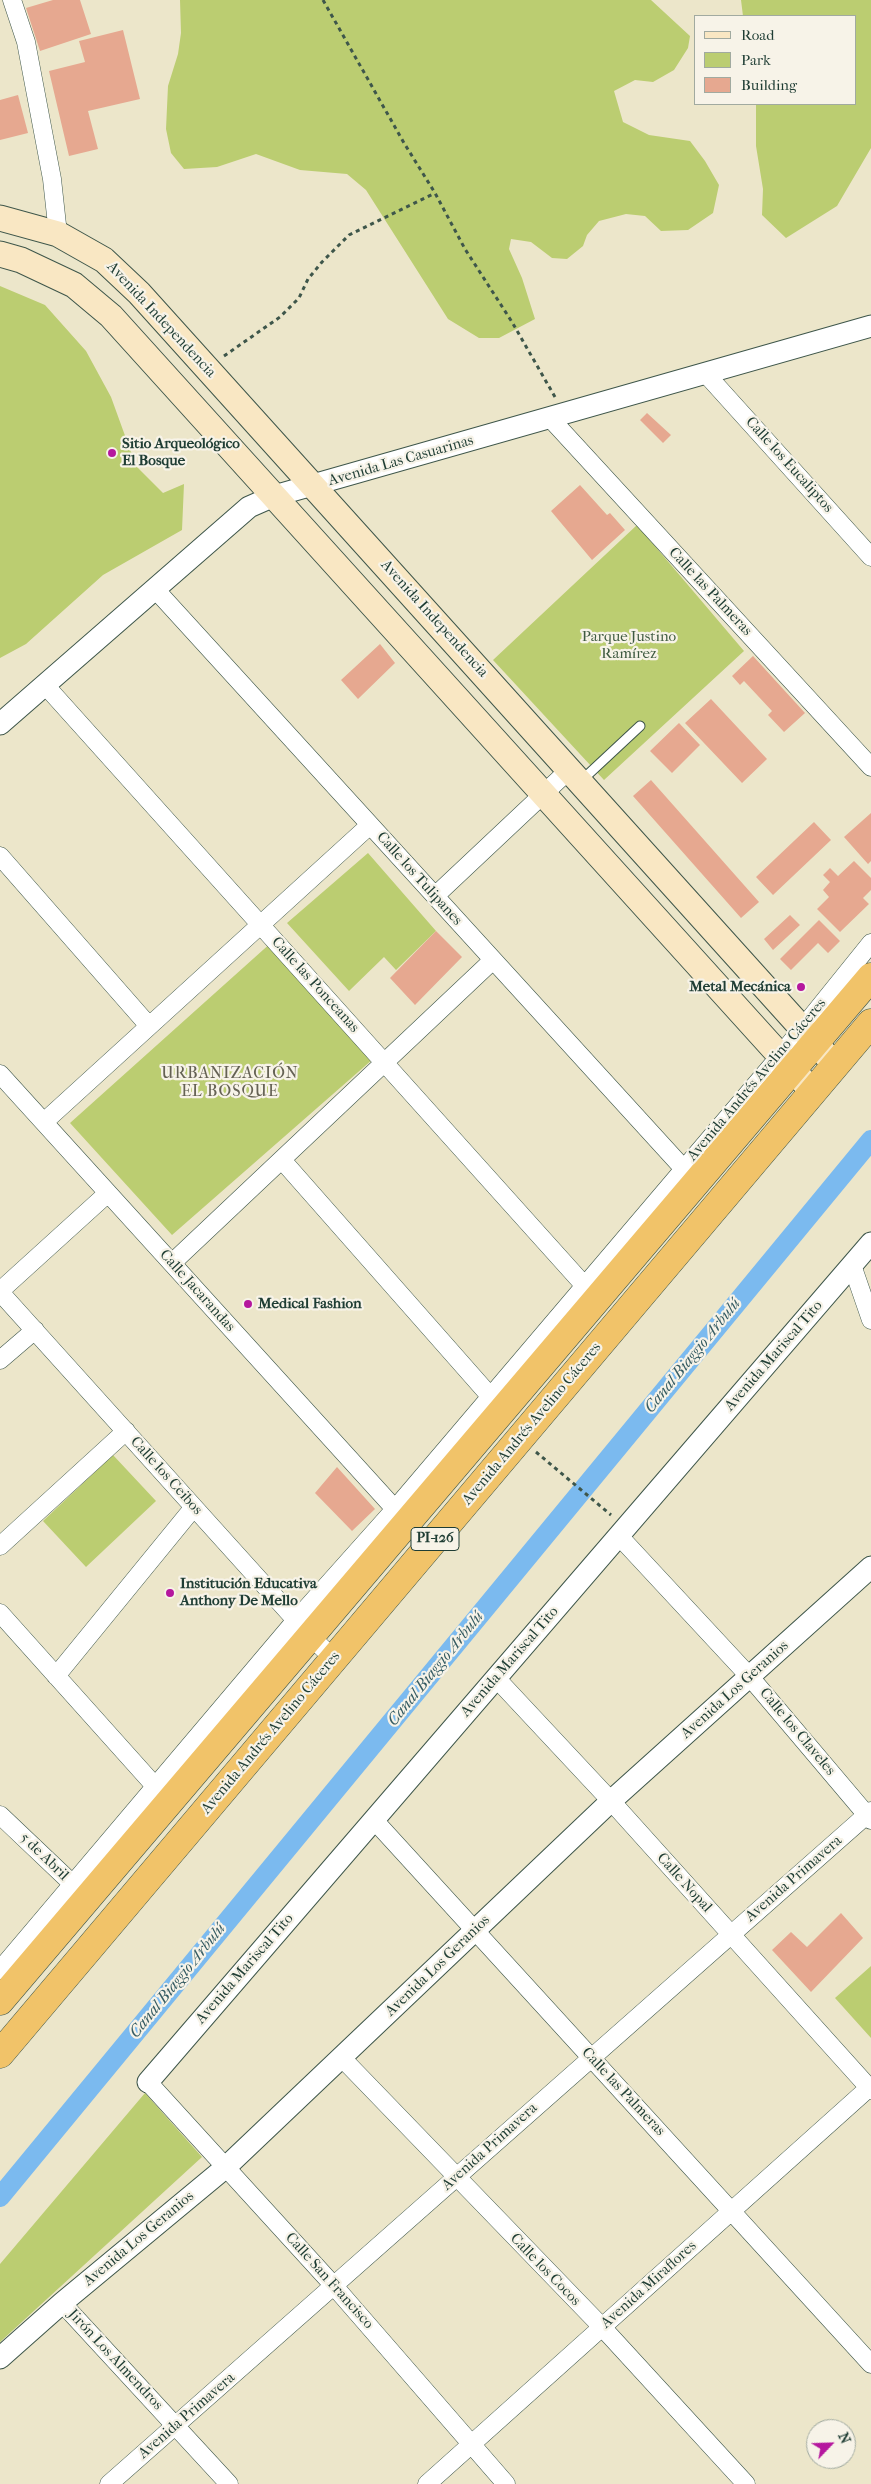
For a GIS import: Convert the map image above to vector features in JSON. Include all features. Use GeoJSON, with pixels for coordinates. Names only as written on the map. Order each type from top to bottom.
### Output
{"type":"FeatureCollection","features":[{"type":"Feature","properties":{"kind":"highway","name":"Avenida Andrés Avelino Cáceres"},"geometry":{"type":"LineString","coordinates":[[0,2001],[80,1891],[303,1628],[809,1036],[871,977]]}},
{"type":"Feature","properties":{"kind":"highway","name":"Avenida Andrés Avelino Cáceres"},"geometry":{"type":"LineString","coordinates":[[0,2054],[871,1023]]}},
{"type":"Feature","properties":{"kind":"main road","name":"Avenida Independencia"},"geometry":{"type":"LineString","coordinates":[[0,218],[58,234],[104,260],[139,293],[576,775],[835,1065]]}},
{"type":"Feature","properties":{"kind":"main road"},"geometry":{"type":"LineString","coordinates":[[0,254],[21,260],[74,285],[111,316],[813,1092]]}},
{"type":"Feature","properties":{"kind":"street"},"geometry":{"type":"LineString","coordinates":[[12,0],[26,42],[52,179],[58,234]]}},
{"type":"Feature","properties":{"kind":"street","name":"Avenida Las Casuarinas"},"geometry":{"type":"LineString","coordinates":[[0,724],[249,507],[274,496],[869,329]]}},
{"type":"Feature","properties":{"kind":"street","name":"Calle los Eucaliptos"},"geometry":{"type":"LineString","coordinates":[[706,374],[871,557]]}},
{"type":"Feature","properties":{"kind":"street","name":"Calle las Palmeras"},"geometry":{"type":"LineString","coordinates":[[557,416],[871,767]]}},
{"type":"Feature","properties":{"kind":"street","name":"Calle los Tulipanes"},"geometry":{"type":"LineString","coordinates":[[155,589],[683,1168]]}},
{"type":"Feature","properties":{"kind":"street","name":"Calle las Ponceanas"},"geometry":{"type":"LineString","coordinates":[[45,685],[584,1285]]}},
{"type":"Feature","properties":{"kind":"street"},"geometry":{"type":"LineString","coordinates":[[435,896],[543,795],[576,775]]}},
{"type":"Feature","properties":{"kind":"street"},"geometry":{"type":"LineString","coordinates":[[44,1122],[370,825]]}},
{"type":"Feature","properties":{"kind":"street"},"geometry":{"type":"LineString","coordinates":[[0,856],[149,1026]]}},
{"type":"Feature","properties":{"kind":"street","name":"Avenida Andrés Avelino Cáceres"},"geometry":{"type":"LineString","coordinates":[[809,1036],[871,943]]}},
{"type":"Feature","properties":{"kind":"street"},"geometry":{"type":"LineString","coordinates":[[172,1263],[493,960]]}},
{"type":"Feature","properties":{"kind":"street","name":"Avenida Andrés Avelino Cáceres"},"geometry":{"type":"LineString","coordinates":[[303,1628],[395,1509],[683,1168],[787,1063]]}},
{"type":"Feature","properties":{"kind":"street","name":"Calle Jacarandas"},"geometry":{"type":"LineString","coordinates":[[0,1074],[395,1509]]}},
{"type":"Feature","properties":{"kind":"street"},"geometry":{"type":"LineString","coordinates":[[282,1160],[490,1396]]}},
{"type":"Feature","properties":{"kind":"street"},"geometry":{"type":"LineString","coordinates":[[0,1291],[108,1193]]}},
{"type":"Feature","properties":{"kind":"street","name":"Avenida Mariscal Tito"},"geometry":{"type":"LineString","coordinates":[[148,2082],[496,1678],[616,1527],[871,1243]]}},
{"type":"Feature","properties":{"kind":"street"},"geometry":{"type":"LineString","coordinates":[[852,1265],[871,1320]]}},
{"type":"Feature","properties":{"kind":"street","name":"Calle los Ceibos"},"geometry":{"type":"LineString","coordinates":[[0,1291],[303,1628],[334,1659]]}},
{"type":"Feature","properties":{"kind":"street"},"geometry":{"type":"LineString","coordinates":[[0,1360],[35,1330]]}},
{"type":"Feature","properties":{"kind":"street"},"geometry":{"type":"LineString","coordinates":[[0,1546],[126,1431]]}},
{"type":"Feature","properties":{"kind":"street"},"geometry":{"type":"LineString","coordinates":[[56,1676],[194,1506]]}},
{"type":"Feature","properties":{"kind":"street","name":"Calle los Claveles"},"geometry":{"type":"LineString","coordinates":[[616,1527],[870,1815]]}},
{"type":"Feature","properties":{"kind":"street","name":"Avenida Los Geranios"},"geometry":{"type":"LineString","coordinates":[[0,2358],[62,2303],[226,2167],[611,1801],[871,1567]]}},
{"type":"Feature","properties":{"kind":"street"},"geometry":{"type":"LineString","coordinates":[[0,1613],[162,1794]]}},
{"type":"Feature","properties":{"kind":"street","name":"Calle Nopal"},"geometry":{"type":"LineString","coordinates":[[496,1678],[611,1801],[870,2088]]}},
{"type":"Feature","properties":{"kind":"street","name":"5 de Abril"},"geometry":{"type":"LineString","coordinates":[[0,1815],[80,1891]]}},
{"type":"Feature","properties":{"kind":"street","name":"Avenida Primavera"},"geometry":{"type":"LineString","coordinates":[[110,2484],[730,1935],[870,1815]]}},
{"type":"Feature","properties":{"kind":"street","name":"Calle las Palmeras"},"geometry":{"type":"LineString","coordinates":[[374,1820],[871,2364]]}},
{"type":"Feature","properties":{"kind":"street","name":"Avenida Andrés Avelino Cáceres"},"geometry":{"type":"LineString","coordinates":[[0,1970],[80,1891]]}},
{"type":"Feature","properties":{"kind":"street","name":"Calle los Cocos"},"geometry":{"type":"LineString","coordinates":[[342,2058],[602,2328],[746,2484]]}},
{"type":"Feature","properties":{"kind":"street","name":"Calle San Francisco"},"geometry":{"type":"LineString","coordinates":[[148,2082],[334,2286],[506,2484]]}},
{"type":"Feature","properties":{"kind":"street","name":"Avenida Miraflores"},"geometry":{"type":"LineString","coordinates":[[427,2484],[870,2088]]}},
{"type":"Feature","properties":{"kind":"street","name":"Jirón Los Almendros"},"geometry":{"type":"LineString","coordinates":[[62,2303],[229,2484]]}},
{"type":"Feature","properties":{"kind":"lane"},"geometry":{"type":"LineString","coordinates":[[576,775],[640,726]]}},
{"type":"Feature","properties":{"kind":"path"},"geometry":{"type":"LineString","coordinates":[[324,0],[465,249],[512,322],[557,416]]}},
{"type":"Feature","properties":{"kind":"path"},"geometry":{"type":"LineString","coordinates":[[207,368],[280,317],[298,298],[308,279],[317,268],[336,246],[350,235],[435,193]]}},
{"type":"Feature","properties":{"kind":"path"},"geometry":{"type":"LineString","coordinates":[[520,1439],[604,1508],[616,1527]]}},
{"type":"Feature","properties":{"kind":"green space"},"geometry":{"type":"Polygon","coordinates":[[[180,0],[651,0],[690,36],[688,48],[674,70],[653,82],[635,80],[614,91],[623,122],[649,135],[690,141],[705,161],[719,185],[713,213],[688,230],[661,231],[645,216],[626,214],[599,221],[587,235],[583,246],[567,259],[552,258],[531,242],[511,239],[509,249],[522,278],[535,319],[499,338],[479,338],[448,319],[366,190],[347,174],[300,170],[256,154],[217,167],[184,169],[171,153],[166,129],[168,86],[178,54],[181,33],[180,0]]]}},
{"type":"Feature","properties":{"kind":"green space"},"geometry":{"type":"Polygon","coordinates":[[[741,0],[871,0],[871,148],[837,206],[786,238],[762,215],[763,189],[756,146],[756,105],[856,105],[856,15],[743,15],[741,0]]]}},
{"type":"Feature","properties":{"kind":"green space"},"geometry":{"type":"Polygon","coordinates":[[[0,286],[45,305],[86,351],[111,397],[136,466],[163,493],[184,484],[182,530],[103,575],[26,644],[0,658],[0,286]]]}},
{"type":"Feature","properties":{"kind":"green space","name":"Parque Justino Ramírez"},"geometry":{"type":"Polygon","coordinates":[[[637,525],[744,651],[604,780],[493,660],[637,525]]]}},
{"type":"Feature","properties":{"kind":"green space"},"geometry":{"type":"Polygon","coordinates":[[[368,853],[436,931],[396,970],[384,957],[349,991],[287,923],[368,853]]]}},
{"type":"Feature","properties":{"kind":"green space"},"geometry":{"type":"Polygon","coordinates":[[[273,941],[373,1059],[172,1235],[70,1123],[273,941]]]}},
{"type":"Feature","properties":{"kind":"green space"},"geometry":{"type":"Polygon","coordinates":[[[113,1455],[156,1501],[86,1567],[43,1521],[113,1455]]]}},
{"type":"Feature","properties":{"kind":"green space"},"geometry":{"type":"Polygon","coordinates":[[[871,1966],[871,2038],[835,1998],[871,1966]]]}},
{"type":"Feature","properties":{"kind":"green space"},"geometry":{"type":"Polygon","coordinates":[[[145,2093],[202,2157],[0,2342],[0,2264],[145,2093]]]}},
{"type":"Feature","properties":{"kind":"building"},"geometry":{"type":"Polygon","coordinates":[[[53,0],[80,0],[91,34],[40,51],[26,8],[53,0]]]}},
{"type":"Feature","properties":{"kind":"building"},"geometry":{"type":"Polygon","coordinates":[[[123,30],[140,99],[88,111],[98,149],[69,156],[49,71],[85,62],[79,41],[123,30]]]}},
{"type":"Feature","properties":{"kind":"building"},"geometry":{"type":"Polygon","coordinates":[[[18,95],[28,133],[0,140],[0,100],[18,95]]]}},
{"type":"Feature","properties":{"kind":"building"},"geometry":{"type":"Polygon","coordinates":[[[647,413],[671,435],[663,443],[640,420],[647,413]]]}},
{"type":"Feature","properties":{"kind":"building"},"geometry":{"type":"Polygon","coordinates":[[[580,485],[607,515],[610,513],[625,530],[592,560],[551,511],[580,485]]]}},
{"type":"Feature","properties":{"kind":"building"},"geometry":{"type":"Polygon","coordinates":[[[380,644],[395,663],[358,699],[341,680],[380,644]]]}},
{"type":"Feature","properties":{"kind":"building"},"geometry":{"type":"Polygon","coordinates":[[[753,656],[805,713],[784,732],[768,715],[772,711],[744,681],[740,685],[732,676],[753,656]]]}},
{"type":"Feature","properties":{"kind":"building"},"geometry":{"type":"Polygon","coordinates":[[[711,699],[767,759],[742,783],[685,723],[711,699]]]}},
{"type":"Feature","properties":{"kind":"building"},"geometry":{"type":"Polygon","coordinates":[[[679,723],[700,745],[672,773],[650,751],[679,723]]]}},
{"type":"Feature","properties":{"kind":"building"},"geometry":{"type":"Polygon","coordinates":[[[651,780],[759,902],[741,918],[633,796],[651,780]]]}},
{"type":"Feature","properties":{"kind":"building"},"geometry":{"type":"Polygon","coordinates":[[[871,813],[871,861],[868,864],[844,837],[871,813]]]}},
{"type":"Feature","properties":{"kind":"building"},"geometry":{"type":"Polygon","coordinates":[[[814,822],[831,840],[773,895],[756,877],[814,822]]]}},
{"type":"Feature","properties":{"kind":"building"},"geometry":{"type":"Polygon","coordinates":[[[854,861],[871,878],[871,890],[863,898],[869,904],[840,932],[817,909],[829,897],[823,890],[830,882],[823,875],[830,868],[838,876],[854,861]]]}},
{"type":"Feature","properties":{"kind":"building"},"geometry":{"type":"Polygon","coordinates":[[[790,915],[800,925],[773,950],[764,939],[790,915]]]}},
{"type":"Feature","properties":{"kind":"building"},"geometry":{"type":"Polygon","coordinates":[[[819,920],[840,941],[828,953],[818,943],[791,970],[780,959],[819,920]]]}},
{"type":"Feature","properties":{"kind":"building"},"geometry":{"type":"Polygon","coordinates":[[[436,931],[462,957],[415,1005],[390,978],[436,931]]]}},
{"type":"Feature","properties":{"kind":"building"},"geometry":{"type":"Polygon","coordinates":[[[337,1467],[375,1509],[352,1531],[315,1493],[337,1467]]]}},
{"type":"Feature","properties":{"kind":"building"},"geometry":{"type":"Polygon","coordinates":[[[841,1913],[863,1938],[811,1992],[772,1950],[791,1932],[807,1947],[841,1913]]]}},
{"type":"Feature","properties":{"kind":"waterway","name":"Canal Biaggio Arbulú"},"geometry":{"type":"LineString","coordinates":[[0,2197],[871,1140]]}},
{"type":"Feature","properties":{"kind":"place","name":"Sitio Arqueológico El Bosque"},"geometry":{"type":"Point","coordinates":[112,453]}},
{"type":"Feature","properties":{"kind":"place","name":"Metal Mecánica"},"geometry":{"type":"Point","coordinates":[801,987]}},
{"type":"Feature","properties":{"kind":"place","name":"Medical Fashion"},"geometry":{"type":"Point","coordinates":[248,1304]}},
{"type":"Feature","properties":{"kind":"place","name":"Institución Educativa Anthony De Mello"},"geometry":{"type":"Point","coordinates":[170,1593]}},
{"type":"Feature","properties":{"kind":"district","name":"URBANIZACIÓN EL BOSQUE"},"geometry":{"type":"Point","coordinates":[230,1083]}}]}
